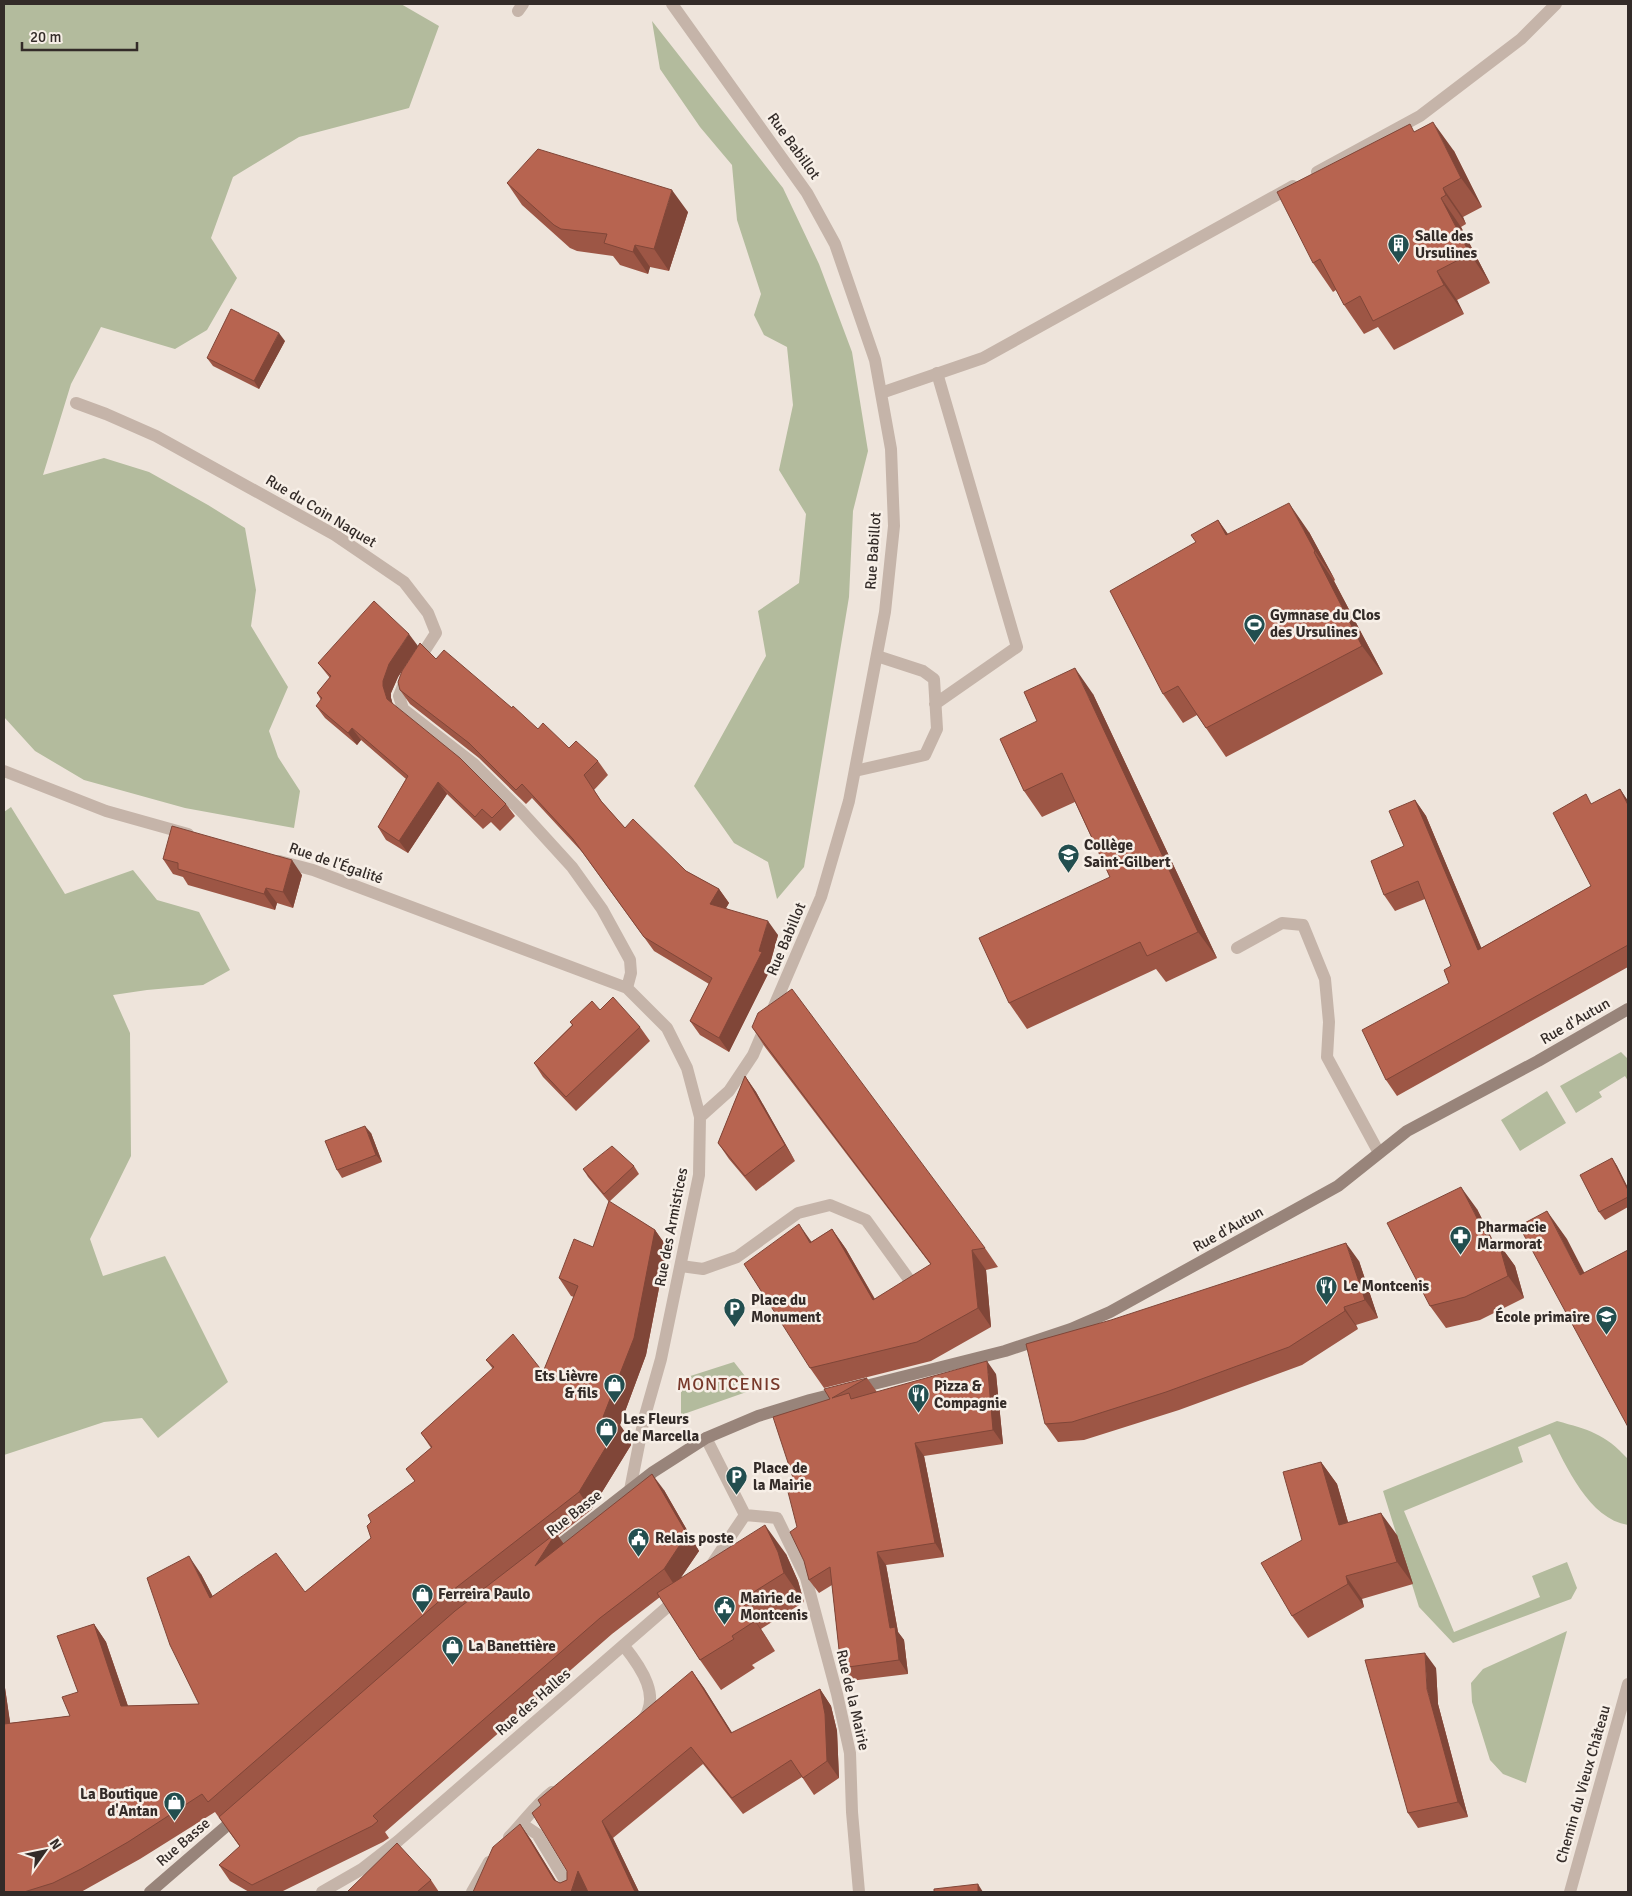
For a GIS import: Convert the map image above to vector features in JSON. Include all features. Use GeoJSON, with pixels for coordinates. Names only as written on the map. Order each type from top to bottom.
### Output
{"type":"FeatureCollection","features":[{"type":"Feature","properties":{"kind":"main road","name":"Rue d'Autun"},"geometry":{"type":"LineString","coordinates":[[706,1438],[758,1416],[810,1400],[1005,1351],[1110,1312],[1338,1186],[1416,1126],[1538,1061],[1628,1009]]}},
{"type":"Feature","properties":{"kind":"main road"},"geometry":{"type":"LineString","coordinates":[[630,1490],[706,1438]]}},
{"type":"Feature","properties":{"kind":"main road","name":"Rue Basse"},"geometry":{"type":"LineString","coordinates":[[538,1561],[630,1490]]}},
{"type":"Feature","properties":{"kind":"main road","name":"Rue Basse"},"geometry":{"type":"LineString","coordinates":[[150,1892],[246,1809]]}},
{"type":"Feature","properties":{"kind":"street","name":"Rue Babillot"},"geometry":{"type":"LineString","coordinates":[[672,4],[807,193],[835,244],[875,360],[891,449],[894,526],[885,612],[855,771],[849,801],[821,897],[753,1055],[729,1091],[700,1117]]}},
{"type":"Feature","properties":{"kind":"street"},"geometry":{"type":"LineString","coordinates":[[881,393],[983,358],[1420,116],[1521,39],[1556,4]]}},
{"type":"Feature","properties":{"kind":"street"},"geometry":{"type":"LineString","coordinates":[[935,704],[1017,647],[937,373]]}},
{"type":"Feature","properties":{"kind":"street","name":"Rue du Coin Naquet"},"geometry":{"type":"LineString","coordinates":[[76,403],[156,436],[335,535],[404,582],[428,613],[436,633],[404,681],[399,696],[402,709],[474,764],[521,811],[572,867],[602,909],[630,960],[631,973],[627,988]]}},
{"type":"Feature","properties":{"kind":"street"},"geometry":{"type":"LineString","coordinates":[[855,771],[925,755],[937,729],[934,679],[923,670],[877,656]]}},
{"type":"Feature","properties":{"kind":"street"},"geometry":{"type":"LineString","coordinates":[[4,771],[106,811],[198,837]]}},
{"type":"Feature","properties":{"kind":"street","name":"Rue de l'Égalité"},"geometry":{"type":"LineString","coordinates":[[265,856],[313,870],[627,988]]}},
{"type":"Feature","properties":{"kind":"street"},"geometry":{"type":"LineString","coordinates":[[1237,948],[1282,923],[1304,925],[1325,979],[1329,1022],[1327,1057],[1379,1153]]}},
{"type":"Feature","properties":{"kind":"street","name":"Rue des Armistices"},"geometry":{"type":"LineString","coordinates":[[627,988],[667,1028],[687,1068],[700,1117],[699,1175],[661,1359],[642,1428],[630,1490]]}},
{"type":"Feature","properties":{"kind":"street"},"geometry":{"type":"LineString","coordinates":[[681,1266],[703,1268],[737,1257],[798,1213],[830,1205],[866,1220],[908,1278]]}},
{"type":"Feature","properties":{"kind":"street"},"geometry":{"type":"LineString","coordinates":[[706,1438],[745,1515]]}},
{"type":"Feature","properties":{"kind":"street","name":"Rue de la Mairie"},"geometry":{"type":"LineString","coordinates":[[745,1515],[777,1518],[806,1578],[837,1694],[850,1753],[852,1812],[859,1892]]}},
{"type":"Feature","properties":{"kind":"street","name":"Rue des Halles"},"geometry":{"type":"LineString","coordinates":[[322,1892],[362,1869],[398,1841],[696,1582],[706,1573],[745,1515]]}},
{"type":"Feature","properties":{"kind":"street"},"geometry":{"type":"LineString","coordinates":[[624,1646],[638,1663],[649,1685],[651,1701],[644,1719],[629,1734]]}},
{"type":"Feature","properties":{"kind":"street","name":"Chemin du Vieux Château"},"geometry":{"type":"LineString","coordinates":[[1570,1892],[1628,1684]]}},
{"type":"Feature","properties":{"kind":"street"},"geometry":{"type":"LineString","coordinates":[[472,1892],[497,1848],[522,1824],[538,1803],[560,1786]]}},
{"type":"Feature","properties":{"kind":"street"},"geometry":{"type":"LineString","coordinates":[[522,1824],[537,1834],[572,1892]]}},
{"type":"Feature","properties":{"kind":"green space"},"geometry":{"type":"Polygon","coordinates":[[[4,4],[401,4],[439,26],[409,108],[299,137],[233,177],[211,238],[237,278],[207,330],[175,349],[101,327],[71,384],[43,475],[104,458],[149,472],[245,528],[256,590],[251,626],[288,687],[269,731],[278,757],[300,791],[294,828],[185,808],[84,780],[35,751],[4,717],[4,4]]]}},
{"type":"Feature","properties":{"kind":"green space"},"geometry":{"type":"Polygon","coordinates":[[[652,21],[783,188],[819,264],[852,352],[868,451],[853,511],[849,597],[804,867],[777,899],[768,862],[734,843],[694,786],[766,656],[758,611],[799,583],[806,514],[779,470],[793,405],[787,347],[764,335],[754,315],[761,294],[737,220],[732,165],[700,127],[660,69],[652,21]]]}},
{"type":"Feature","properties":{"kind":"green space"},"geometry":{"type":"Polygon","coordinates":[[[11,807],[65,894],[133,870],[157,900],[199,912],[230,970],[203,985],[113,995],[130,1033],[131,1156],[90,1239],[103,1276],[165,1256],[228,1382],[158,1438],[142,1418],[104,1422],[4,1455],[4,812],[11,807]]]}},
{"type":"Feature","properties":{"kind":"green space"},"geometry":{"type":"Polygon","coordinates":[[[1621,1052],[1628,1059],[1628,1081],[1625,1076],[1599,1092],[1602,1097],[1576,1113],[1560,1086],[1621,1052]]]}},
{"type":"Feature","properties":{"kind":"green space"},"geometry":{"type":"Polygon","coordinates":[[[1547,1091],[1566,1123],[1520,1151],[1501,1120],[1547,1091]]]}},
{"type":"Feature","properties":{"kind":"green space"},"geometry":{"type":"Polygon","coordinates":[[[734,1362],[755,1389],[681,1415],[681,1379],[734,1362]]]}},
{"type":"Feature","properties":{"kind":"green space"},"geometry":{"type":"Polygon","coordinates":[[[1557,1421],[1596,1434],[1611,1443],[1628,1459],[1628,1525],[1614,1521],[1590,1502],[1571,1475],[1550,1434],[1518,1447],[1523,1462],[1404,1511],[1454,1632],[1540,1597],[1532,1576],[1567,1562],[1577,1588],[1571,1599],[1453,1643],[1419,1607],[1383,1491],[1557,1421]]]}},
{"type":"Feature","properties":{"kind":"green space"},"geometry":{"type":"Polygon","coordinates":[[[1567,1631],[1526,1783],[1503,1774],[1490,1760],[1472,1702],[1471,1683],[1483,1669],[1567,1631]]]}},
{"type":"Feature","properties":{"kind":"building","name":"Salle des Ursulines"},"geometry":{"type":"Polygon","coordinates":[[[1433,122],[1461,178],[1443,188],[1446,195],[1441,198],[1470,254],[1437,271],[1444,285],[1373,321],[1360,296],[1344,305],[1320,259],[1313,263],[1277,192],[1410,124],[1414,132],[1433,122]]]}},
{"type":"Feature","properties":{"kind":"building"},"geometry":{"type":"Polygon","coordinates":[[[538,149],[672,190],[654,249],[635,245],[633,252],[604,243],[607,234],[561,229],[554,225],[507,183],[538,149]]]}},
{"type":"Feature","properties":{"kind":"building"},"geometry":{"type":"Polygon","coordinates":[[[231,309],[279,333],[254,381],[207,358],[231,309]]]}},
{"type":"Feature","properties":{"kind":"building","name":"Gymnase du Clos des Ursulines"},"geometry":{"type":"Polygon","coordinates":[[[1289,503],[1362,646],[1206,728],[1178,686],[1163,694],[1110,591],[1196,542],[1191,535],[1218,520],[1226,535],[1289,503]]]}},
{"type":"Feature","properties":{"kind":"building"},"geometry":{"type":"Polygon","coordinates":[[[374,601],[409,634],[389,664],[383,681],[387,699],[460,758],[506,804],[492,818],[482,809],[475,817],[438,782],[399,841],[378,827],[408,776],[352,728],[348,733],[316,706],[322,698],[317,693],[331,676],[318,663],[374,601]]]}},
{"type":"Feature","properties":{"kind":"building"},"geometry":{"type":"Polygon","coordinates":[[[420,643],[436,659],[444,650],[512,708],[513,706],[538,729],[543,723],[569,748],[576,741],[598,761],[584,775],[601,801],[625,828],[633,819],[686,871],[719,889],[710,904],[768,921],[759,951],[762,952],[719,1038],[690,1021],[712,978],[644,937],[573,839],[522,784],[516,790],[469,743],[400,690],[398,682],[402,671],[420,643]]]}},
{"type":"Feature","properties":{"kind":"building"},"geometry":{"type":"Polygon","coordinates":[[[1075,668],[1198,932],[1147,956],[1140,942],[1009,1003],[979,938],[1110,877],[1062,773],[1024,791],[1000,739],[1037,721],[1024,692],[1075,668]]]}},
{"type":"Feature","properties":{"kind":"building"},"geometry":{"type":"Polygon","coordinates":[[[1620,789],[1628,805],[1628,945],[1386,1080],[1362,1030],[1449,983],[1444,970],[1451,966],[1418,881],[1384,895],[1371,861],[1404,846],[1389,811],[1415,800],[1478,950],[1591,886],[1553,813],[1586,794],[1591,804],[1620,789]]]}},
{"type":"Feature","properties":{"kind":"building"},"geometry":{"type":"Polygon","coordinates":[[[172,826],[292,860],[283,892],[266,888],[264,894],[178,869],[178,863],[163,859],[172,826]]]}},
{"type":"Feature","properties":{"kind":"building"},"geometry":{"type":"Polygon","coordinates":[[[792,989],[985,1248],[972,1250],[978,1308],[917,1342],[810,1368],[744,1264],[799,1224],[810,1243],[832,1229],[873,1300],[931,1264],[752,1027],[758,1013],[792,989]]]}},
{"type":"Feature","properties":{"kind":"building"},"geometry":{"type":"Polygon","coordinates":[[[613,997],[640,1027],[566,1097],[534,1063],[573,1025],[570,1022],[592,1001],[600,1010],[613,997]]]}},
{"type":"Feature","properties":{"kind":"building"},"geometry":{"type":"Polygon","coordinates":[[[745,1076],[785,1145],[745,1176],[718,1143],[745,1076]]]}},
{"type":"Feature","properties":{"kind":"building"},"geometry":{"type":"Polygon","coordinates":[[[365,1126],[376,1155],[337,1170],[325,1141],[365,1126]]]}},
{"type":"Feature","properties":{"kind":"building"},"geometry":{"type":"Polygon","coordinates":[[[612,1146],[634,1166],[604,1194],[583,1169],[612,1146]]]}},
{"type":"Feature","properties":{"kind":"building"},"geometry":{"type":"Polygon","coordinates":[[[1612,1158],[1628,1190],[1628,1197],[1599,1212],[1580,1175],[1612,1158]]]}},
{"type":"Feature","properties":{"kind":"building"},"geometry":{"type":"Polygon","coordinates":[[[1461,1187],[1492,1247],[1499,1244],[1508,1276],[1465,1297],[1430,1306],[1387,1223],[1461,1187]]]}},
{"type":"Feature","properties":{"kind":"building"},"geometry":{"type":"Polygon","coordinates":[[[609,1201],[655,1230],[634,1338],[603,1417],[619,1424],[579,1492],[444,1597],[208,1802],[202,1794],[128,1842],[53,1883],[24,1892],[4,1892],[4,1724],[70,1716],[62,1697],[78,1692],[57,1636],[94,1624],[121,1706],[199,1704],[170,1645],[147,1578],[189,1556],[210,1598],[276,1553],[305,1592],[371,1538],[367,1526],[371,1522],[368,1515],[415,1481],[406,1469],[432,1447],[421,1433],[494,1367],[486,1360],[513,1334],[543,1372],[578,1286],[559,1278],[574,1239],[593,1247],[609,1201]]]}},
{"type":"Feature","properties":{"kind":"building","name":"École primaire"},"geometry":{"type":"Polygon","coordinates":[[[1547,1211],[1580,1275],[1628,1250],[1628,1427],[1519,1226],[1547,1211]]]}},
{"type":"Feature","properties":{"kind":"building"},"geometry":{"type":"Polygon","coordinates":[[[1346,1243],[1365,1300],[1344,1307],[1345,1311],[1289,1347],[1166,1392],[1072,1422],[1045,1424],[1026,1344],[1111,1320],[1346,1243]]]}},
{"type":"Feature","properties":{"kind":"building"},"geometry":{"type":"Polygon","coordinates":[[[987,1361],[993,1430],[915,1443],[935,1543],[877,1552],[890,1628],[895,1627],[899,1660],[841,1668],[830,1567],[809,1580],[804,1561],[790,1532],[797,1527],[788,1492],[797,1490],[773,1417],[830,1399],[824,1389],[867,1378],[832,1398],[849,1393],[851,1399],[987,1361]]]}},
{"type":"Feature","properties":{"kind":"building"},"geometry":{"type":"Polygon","coordinates":[[[1321,1462],[1339,1525],[1381,1513],[1397,1562],[1346,1576],[1348,1584],[1292,1616],[1261,1563],[1302,1540],[1283,1472],[1321,1462]]]}},
{"type":"Feature","properties":{"kind":"building"},"geometry":{"type":"Polygon","coordinates":[[[652,1474],[687,1534],[664,1569],[600,1618],[373,1816],[378,1821],[372,1826],[252,1885],[219,1865],[240,1846],[219,1817],[455,1611],[556,1533],[535,1566],[652,1474]]]}},
{"type":"Feature","properties":{"kind":"building"},"geometry":{"type":"Polygon","coordinates":[[[765,1525],[778,1552],[784,1573],[741,1600],[755,1621],[732,1636],[734,1639],[700,1660],[657,1593],[765,1525]]]}},
{"type":"Feature","properties":{"kind":"building"},"geometry":{"type":"Polygon","coordinates":[[[1425,1653],[1427,1689],[1458,1802],[1408,1813],[1365,1660],[1425,1653]]]}},
{"type":"Feature","properties":{"kind":"building"},"geometry":{"type":"Polygon","coordinates":[[[692,1671],[731,1733],[820,1689],[825,1714],[827,1761],[803,1778],[791,1760],[732,1798],[691,1747],[602,1821],[635,1892],[588,1892],[578,1871],[571,1892],[473,1892],[493,1847],[520,1824],[554,1880],[560,1883],[567,1880],[567,1871],[532,1813],[541,1805],[538,1800],[692,1671]]]}},
{"type":"Feature","properties":{"kind":"building"},"geometry":{"type":"Polygon","coordinates":[[[397,1843],[431,1880],[417,1892],[347,1892],[397,1843]]]}},
{"type":"Feature","properties":{"kind":"building"},"geometry":{"type":"Polygon","coordinates":[[[978,1884],[978,1892],[934,1892],[934,1889],[978,1884]]]}},
{"type":"Feature","properties":{"kind":"place","name":"Salle des Ursulines"},"geometry":{"type":"Point","coordinates":[1399,264]}},
{"type":"Feature","properties":{"kind":"place","name":"Gymnase du Clos des Ursulines"},"geometry":{"type":"Point","coordinates":[1254,643]}},
{"type":"Feature","properties":{"kind":"place","name":"Collège Saint-Gilbert"},"geometry":{"type":"Point","coordinates":[1068,873]}},
{"type":"Feature","properties":{"kind":"place","name":"Pharmacie Marmorat"},"geometry":{"type":"Point","coordinates":[1461,1255]}},
{"type":"Feature","properties":{"kind":"place","name":"Le Montcenis"},"geometry":{"type":"Point","coordinates":[1327,1305]}},
{"type":"Feature","properties":{"kind":"place","name":"Place du Monument"},"geometry":{"type":"Point","coordinates":[735,1328]}},
{"type":"Feature","properties":{"kind":"place","name":"École primaire"},"geometry":{"type":"Point","coordinates":[1606,1336]}},
{"type":"Feature","properties":{"kind":"place","name":"Ets Lièvre & fils"},"geometry":{"type":"Point","coordinates":[614,1404]}},
{"type":"Feature","properties":{"kind":"place","name":"Pizza & Compagnie"},"geometry":{"type":"Point","coordinates":[918,1414]}},
{"type":"Feature","properties":{"kind":"place","name":"Les Fleurs de Marcella"},"geometry":{"type":"Point","coordinates":[607,1447]}},
{"type":"Feature","properties":{"kind":"place","name":"Place de la Mairie"},"geometry":{"type":"Point","coordinates":[737,1496]}},
{"type":"Feature","properties":{"kind":"place","name":"Relais poste"},"geometry":{"type":"Point","coordinates":[639,1557]}},
{"type":"Feature","properties":{"kind":"place","name":"Ferreira Paulo"},"geometry":{"type":"Point","coordinates":[422,1613]}},
{"type":"Feature","properties":{"kind":"place","name":"Mairie de Montcenis"},"geometry":{"type":"Point","coordinates":[724,1626]}},
{"type":"Feature","properties":{"kind":"place","name":"La Banettière"},"geometry":{"type":"Point","coordinates":[452,1665]}},
{"type":"Feature","properties":{"kind":"place","name":"La Boutique d'Antan"},"geometry":{"type":"Point","coordinates":[174,1822]}},
{"type":"Feature","properties":{"kind":"district","name":"MONTCENIS"},"geometry":{"type":"Point","coordinates":[729,1384]}}]}
